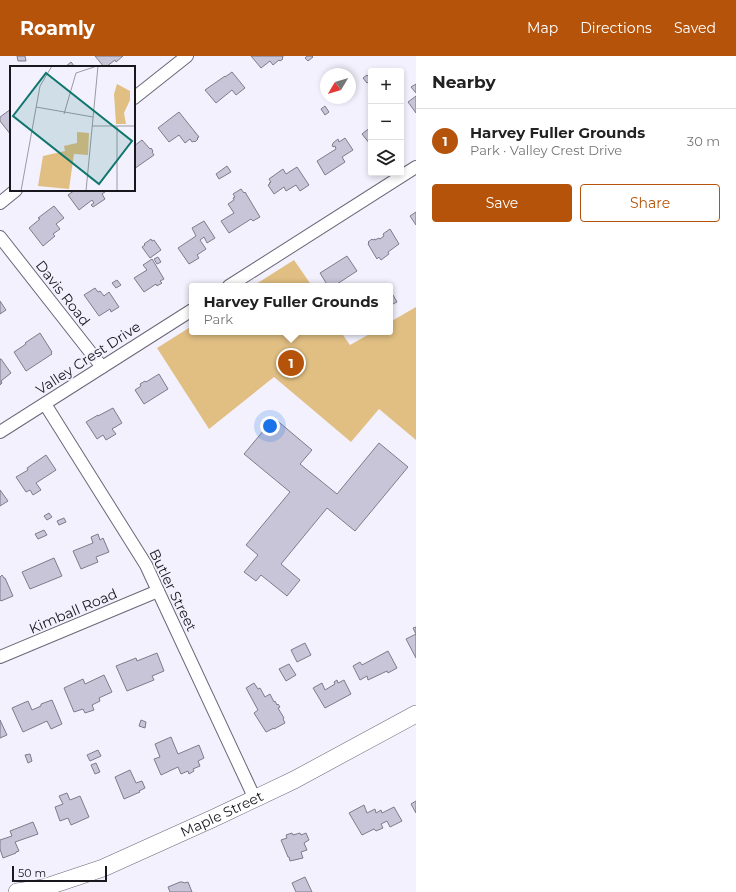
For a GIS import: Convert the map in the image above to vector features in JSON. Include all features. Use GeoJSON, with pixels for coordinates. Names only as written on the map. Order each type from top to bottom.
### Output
{"type":"FeatureCollection","features":[{"type":"Feature","properties":{"kind":"main road","name":"Maple Street"},"geometry":{"type":"LineString","coordinates":[[18,892],[43,888],[103,868],[294,780],[416,714]]}},
{"type":"Feature","properties":{"kind":"street"},"geometry":{"type":"LineString","coordinates":[[135,97],[187,56]]}},
{"type":"Feature","properties":{"kind":"street"},"geometry":{"type":"LineString","coordinates":[[234,283],[416,167]]}},
{"type":"Feature","properties":{"kind":"street"},"geometry":{"type":"LineString","coordinates":[[0,203],[15,191]]}},
{"type":"Feature","properties":{"kind":"street","name":"Davis Road"},"geometry":{"type":"LineString","coordinates":[[0,237],[102,367]]}},
{"type":"Feature","properties":{"kind":"street","name":"Valley Crest Drive"},"geometry":{"type":"LineString","coordinates":[[0,432],[189,312]]}},
{"type":"Feature","properties":{"kind":"street","name":"Butler Street"},"geometry":{"type":"LineString","coordinates":[[45,404],[146,565],[255,799]]}},
{"type":"Feature","properties":{"kind":"street","name":"Kimball Road"},"geometry":{"type":"LineString","coordinates":[[0,657],[158,591]]}},
{"type":"Feature","properties":{"kind":"shaded area"},"geometry":{"type":"Polygon","coordinates":[[[294,260],[310,283],[258,283],[294,260]]]}},
{"type":"Feature","properties":{"kind":"shaded area"},"geometry":{"type":"Polygon","coordinates":[[[416,307],[416,440],[379,409],[351,442],[274,377],[209,429],[157,348],[189,328],[189,335],[343,335],[350,345],[368,335],[393,335],[393,320],[416,307]]]}},
{"type":"Feature","properties":{"kind":"building"},"geometry":{"type":"Polygon","coordinates":[[[17,56],[25,56],[26,61],[18,61],[17,56]]]}},
{"type":"Feature","properties":{"kind":"building"},"geometry":{"type":"Polygon","coordinates":[[[95,56],[123,56],[116,62],[115,60],[107,66],[103,66],[95,56]]]}},
{"type":"Feature","properties":{"kind":"building"},"geometry":{"type":"Polygon","coordinates":[[[251,56],[283,56],[283,59],[280,61],[279,60],[273,65],[270,61],[261,68],[251,56]]]}},
{"type":"Feature","properties":{"kind":"building"},"geometry":{"type":"Polygon","coordinates":[[[307,56],[313,57],[308,61],[305,58],[307,56]]]}},
{"type":"Feature","properties":{"kind":"building"},"geometry":{"type":"Polygon","coordinates":[[[71,62],[74,66],[66,66],[71,62]]]}},
{"type":"Feature","properties":{"kind":"building"},"geometry":{"type":"Polygon","coordinates":[[[232,72],[245,88],[236,95],[232,90],[216,103],[205,90],[232,72]]]}},
{"type":"Feature","properties":{"kind":"building"},"geometry":{"type":"Polygon","coordinates":[[[367,75],[368,82],[367,83],[363,78],[367,75]]]}},
{"type":"Feature","properties":{"kind":"building"},"geometry":{"type":"Polygon","coordinates":[[[416,84],[416,93],[411,87],[416,84]]]}},
{"type":"Feature","properties":{"kind":"building"},"geometry":{"type":"Polygon","coordinates":[[[416,96],[416,113],[408,102],[416,96]]]}},
{"type":"Feature","properties":{"kind":"building"},"geometry":{"type":"Polygon","coordinates":[[[325,106],[329,112],[325,115],[321,109],[325,106]]]}},
{"type":"Feature","properties":{"kind":"building"},"geometry":{"type":"Polygon","coordinates":[[[10,110],[10,134],[0,121],[0,117],[10,110]]]}},
{"type":"Feature","properties":{"kind":"building"},"geometry":{"type":"Polygon","coordinates":[[[179,112],[199,137],[195,142],[192,142],[190,139],[185,143],[179,135],[169,142],[158,128],[179,112]]]}},
{"type":"Feature","properties":{"kind":"building"},"geometry":{"type":"Polygon","coordinates":[[[368,129],[368,142],[362,134],[368,129]]]}},
{"type":"Feature","properties":{"kind":"building"},"geometry":{"type":"Polygon","coordinates":[[[345,138],[353,150],[342,157],[345,162],[325,175],[317,161],[336,149],[335,146],[333,147],[332,145],[333,143],[338,139],[339,142],[345,138]]]}},
{"type":"Feature","properties":{"kind":"building"},"geometry":{"type":"Polygon","coordinates":[[[142,140],[150,149],[151,148],[154,155],[135,168],[135,145],[142,140]]]}},
{"type":"Feature","properties":{"kind":"building"},"geometry":{"type":"Polygon","coordinates":[[[227,166],[231,172],[219,179],[216,174],[227,166]]]}},
{"type":"Feature","properties":{"kind":"building"},"geometry":{"type":"Polygon","coordinates":[[[297,167],[309,185],[300,191],[296,185],[286,191],[284,187],[274,194],[268,185],[271,182],[269,179],[283,169],[286,174],[297,167]]]}},
{"type":"Feature","properties":{"kind":"building"},"geometry":{"type":"Polygon","coordinates":[[[241,189],[244,193],[245,192],[260,217],[253,221],[251,219],[229,233],[221,221],[234,213],[228,204],[234,200],[233,198],[235,197],[233,194],[241,189]]]}},
{"type":"Feature","properties":{"kind":"building"},"geometry":{"type":"Polygon","coordinates":[[[74,191],[104,191],[105,192],[102,194],[105,199],[93,207],[91,205],[94,203],[92,200],[79,210],[68,195],[74,191]]]}},
{"type":"Feature","properties":{"kind":"building"},"geometry":{"type":"Polygon","coordinates":[[[54,206],[64,218],[56,224],[60,229],[53,234],[55,236],[43,246],[29,228],[40,219],[38,218],[54,206]]]}},
{"type":"Feature","properties":{"kind":"building"},"geometry":{"type":"Polygon","coordinates":[[[416,212],[416,225],[410,216],[416,212]]]}},
{"type":"Feature","properties":{"kind":"building"},"geometry":{"type":"Polygon","coordinates":[[[204,221],[215,238],[207,243],[204,237],[200,240],[206,249],[197,255],[199,258],[189,264],[178,248],[196,236],[192,228],[204,221]]]}},
{"type":"Feature","properties":{"kind":"building"},"geometry":{"type":"Polygon","coordinates":[[[390,229],[399,244],[388,252],[389,254],[381,260],[379,257],[377,259],[368,242],[372,239],[380,239],[384,236],[383,234],[390,229]]]}},
{"type":"Feature","properties":{"kind":"building"},"geometry":{"type":"Polygon","coordinates":[[[151,239],[152,241],[154,240],[161,250],[150,258],[142,247],[151,239]]]}},
{"type":"Feature","properties":{"kind":"building"},"geometry":{"type":"Polygon","coordinates":[[[347,256],[357,271],[339,283],[326,283],[320,273],[347,256]]]}},
{"type":"Feature","properties":{"kind":"building"},"geometry":{"type":"Polygon","coordinates":[[[158,257],[161,262],[157,264],[154,259],[158,257]]]}},
{"type":"Feature","properties":{"kind":"building"},"geometry":{"type":"Polygon","coordinates":[[[152,259],[164,279],[160,281],[162,283],[157,286],[156,284],[144,292],[134,278],[147,270],[143,265],[152,259]]]}},
{"type":"Feature","properties":{"kind":"building"},"geometry":{"type":"Polygon","coordinates":[[[117,280],[121,285],[116,288],[112,283],[117,280]]]}},
{"type":"Feature","properties":{"kind":"building"},"geometry":{"type":"Polygon","coordinates":[[[95,288],[104,296],[109,292],[119,307],[111,312],[110,309],[99,316],[84,295],[95,288]]]}},
{"type":"Feature","properties":{"kind":"building"},"geometry":{"type":"Polygon","coordinates":[[[393,295],[397,302],[393,304],[393,295]]]}},
{"type":"Feature","properties":{"kind":"building"},"geometry":{"type":"Polygon","coordinates":[[[0,301],[6,310],[0,314],[0,301]]]}},
{"type":"Feature","properties":{"kind":"building"},"geometry":{"type":"Polygon","coordinates":[[[40,333],[52,354],[26,371],[14,352],[40,333]]]}},
{"type":"Feature","properties":{"kind":"building"},"geometry":{"type":"Polygon","coordinates":[[[0,359],[11,373],[1,381],[2,383],[0,385],[0,359]]]}},
{"type":"Feature","properties":{"kind":"building"},"geometry":{"type":"Polygon","coordinates":[[[159,374],[168,389],[144,404],[135,390],[141,386],[140,384],[159,374]]]}},
{"type":"Feature","properties":{"kind":"building"},"geometry":{"type":"Polygon","coordinates":[[[113,408],[122,423],[112,429],[116,434],[106,440],[103,435],[97,439],[86,422],[113,408]]]}},
{"type":"Feature","properties":{"kind":"building"},"geometry":{"type":"Polygon","coordinates":[[[274,418],[312,450],[300,464],[337,494],[379,443],[408,467],[355,531],[327,508],[281,564],[300,580],[287,596],[261,575],[256,581],[244,572],[258,555],[246,545],[290,492],[244,454],[274,418]]]}},
{"type":"Feature","properties":{"kind":"building"},"geometry":{"type":"Polygon","coordinates":[[[46,455],[56,470],[36,483],[41,490],[33,495],[30,490],[26,492],[16,477],[28,470],[27,468],[46,455]]]}},
{"type":"Feature","properties":{"kind":"building"},"geometry":{"type":"Polygon","coordinates":[[[0,490],[8,501],[0,506],[0,490]]]}},
{"type":"Feature","properties":{"kind":"building"},"geometry":{"type":"Polygon","coordinates":[[[49,513],[52,517],[47,520],[44,516],[49,513]]]}},
{"type":"Feature","properties":{"kind":"building"},"geometry":{"type":"Polygon","coordinates":[[[64,518],[66,522],[59,525],[57,521],[64,518]]]}},
{"type":"Feature","properties":{"kind":"building"},"geometry":{"type":"Polygon","coordinates":[[[44,530],[47,535],[38,539],[35,534],[44,530]]]}},
{"type":"Feature","properties":{"kind":"building"},"geometry":{"type":"Polygon","coordinates":[[[98,534],[100,540],[103,538],[109,552],[96,557],[98,562],[81,569],[73,551],[93,543],[91,537],[98,534]]]}},
{"type":"Feature","properties":{"kind":"building"},"geometry":{"type":"Polygon","coordinates":[[[54,558],[62,576],[30,589],[22,572],[54,558]]]}},
{"type":"Feature","properties":{"kind":"building"},"geometry":{"type":"Polygon","coordinates":[[[2,575],[5,578],[13,596],[0,601],[0,577],[2,575]]]}},
{"type":"Feature","properties":{"kind":"building"},"geometry":{"type":"Polygon","coordinates":[[[416,627],[416,634],[413,628],[416,627]]]}},
{"type":"Feature","properties":{"kind":"building"},"geometry":{"type":"Polygon","coordinates":[[[416,634],[416,658],[406,639],[416,634]]]}},
{"type":"Feature","properties":{"kind":"building"},"geometry":{"type":"Polygon","coordinates":[[[305,643],[311,655],[297,662],[291,650],[305,643]]]}},
{"type":"Feature","properties":{"kind":"building"},"geometry":{"type":"Polygon","coordinates":[[[388,651],[397,668],[368,680],[367,676],[360,680],[353,666],[360,662],[362,665],[388,651]]]}},
{"type":"Feature","properties":{"kind":"building"},"geometry":{"type":"Polygon","coordinates":[[[157,653],[164,671],[152,676],[154,680],[127,691],[116,666],[136,658],[137,661],[157,653]]]}},
{"type":"Feature","properties":{"kind":"building"},"geometry":{"type":"Polygon","coordinates":[[[289,664],[296,675],[286,681],[279,669],[289,664]]]}},
{"type":"Feature","properties":{"kind":"building"},"geometry":{"type":"Polygon","coordinates":[[[104,675],[112,692],[99,698],[100,701],[92,705],[94,710],[85,713],[83,709],[74,712],[64,688],[83,679],[85,684],[104,675]]]}},
{"type":"Feature","properties":{"kind":"building"},"geometry":{"type":"Polygon","coordinates":[[[337,680],[338,683],[344,680],[351,694],[325,708],[313,688],[322,683],[325,690],[335,684],[334,682],[337,680]]]}},
{"type":"Feature","properties":{"kind":"building"},"geometry":{"type":"Polygon","coordinates":[[[254,683],[258,689],[260,688],[265,697],[270,694],[274,702],[275,701],[277,705],[278,704],[280,707],[278,708],[284,718],[285,723],[266,732],[254,713],[258,710],[246,688],[254,683]]]}},
{"type":"Feature","properties":{"kind":"building"},"geometry":{"type":"Polygon","coordinates":[[[52,700],[62,724],[51,729],[47,721],[23,732],[12,708],[28,701],[32,710],[41,706],[41,704],[52,700]]]}},
{"type":"Feature","properties":{"kind":"building"},"geometry":{"type":"Polygon","coordinates":[[[0,720],[7,735],[0,738],[0,720]]]}},
{"type":"Feature","properties":{"kind":"building"},"geometry":{"type":"Polygon","coordinates":[[[141,720],[146,722],[145,728],[139,726],[141,720]]]}},
{"type":"Feature","properties":{"kind":"building"},"geometry":{"type":"Polygon","coordinates":[[[171,737],[178,754],[199,745],[204,758],[198,761],[200,766],[193,769],[194,771],[189,774],[188,771],[181,774],[178,767],[161,775],[154,759],[160,757],[155,744],[171,737]]]}},
{"type":"Feature","properties":{"kind":"building"},"geometry":{"type":"Polygon","coordinates":[[[98,750],[101,756],[90,761],[87,755],[98,750]]]}},
{"type":"Feature","properties":{"kind":"building"},"geometry":{"type":"Polygon","coordinates":[[[30,754],[32,761],[28,763],[25,755],[30,754]]]}},
{"type":"Feature","properties":{"kind":"building"},"geometry":{"type":"Polygon","coordinates":[[[96,763],[100,772],[95,774],[91,765],[96,763]]]}},
{"type":"Feature","properties":{"kind":"building"},"geometry":{"type":"Polygon","coordinates":[[[130,770],[136,783],[142,781],[145,788],[139,791],[140,792],[124,799],[115,777],[130,770]]]}},
{"type":"Feature","properties":{"kind":"building"},"geometry":{"type":"Polygon","coordinates":[[[67,793],[70,800],[80,796],[89,817],[71,825],[68,818],[60,821],[55,807],[63,804],[59,796],[67,793]]]}},
{"type":"Feature","properties":{"kind":"building"},"geometry":{"type":"Polygon","coordinates":[[[416,801],[416,813],[411,804],[416,801]]]}},
{"type":"Feature","properties":{"kind":"building"},"geometry":{"type":"Polygon","coordinates":[[[364,805],[367,813],[375,809],[376,813],[381,810],[382,813],[394,807],[402,821],[390,827],[387,821],[381,824],[383,828],[376,831],[374,829],[362,835],[349,813],[364,805]]]}},
{"type":"Feature","properties":{"kind":"building"},"geometry":{"type":"Polygon","coordinates":[[[33,822],[38,834],[15,842],[19,851],[3,858],[0,849],[0,840],[12,836],[10,831],[33,822]]]}},
{"type":"Feature","properties":{"kind":"building"},"geometry":{"type":"Polygon","coordinates":[[[292,833],[293,835],[300,833],[301,835],[306,833],[309,840],[304,843],[307,850],[301,852],[303,858],[290,861],[281,840],[287,838],[286,835],[292,833]]]}},
{"type":"Feature","properties":{"kind":"building"},"geometry":{"type":"Polygon","coordinates":[[[305,877],[312,892],[296,892],[292,883],[305,877]]]}},
{"type":"Feature","properties":{"kind":"building"},"geometry":{"type":"Polygon","coordinates":[[[180,882],[188,882],[192,892],[170,892],[168,887],[180,882]]]}},
{"type":"Feature","properties":{"kind":"place","name":"Harvey Fuller Grounds"},"geometry":{"type":"Point","coordinates":[291,363]}}]}
